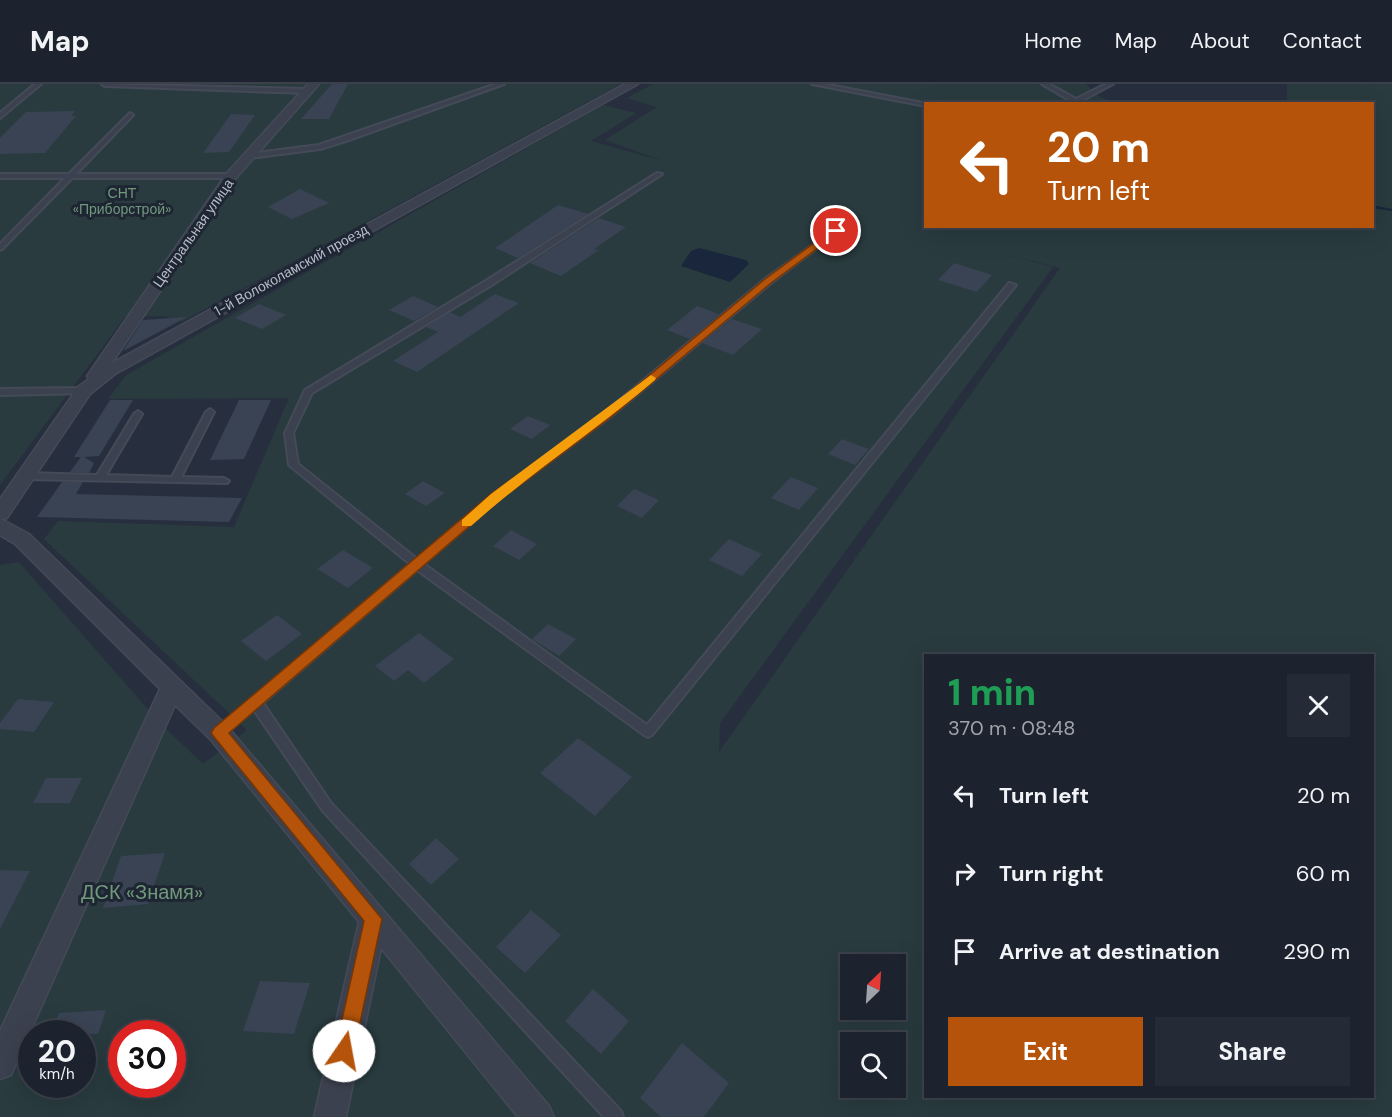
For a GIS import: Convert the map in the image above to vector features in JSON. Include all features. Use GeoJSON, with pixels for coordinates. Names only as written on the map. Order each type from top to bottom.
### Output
{"type":"FeatureCollection","features":[{"type":"Feature","properties":{"kind":"street","name":"1-й Волоколамский проезд"},"geometry":{"type":"LineString","coordinates":[[0,513],[84,391],[129,358],[633,84]]}},
{"type":"Feature","properties":{"kind":"street","name":"Центральная улица"},"geometry":{"type":"LineString","coordinates":[[84,391],[231,176],[311,88]]}},
{"type":"Feature","properties":{"kind":"street"},"geometry":{"type":"LineString","coordinates":[[0,526],[22,539],[219,733],[538,1117]]}},
{"type":"Feature","properties":{"kind":"street"},"geometry":{"type":"LineString","coordinates":[[0,1064],[172,687]]}},
{"type":"Feature","properties":{"kind":"street"},"geometry":{"type":"LineString","coordinates":[[330,1117],[373,919]]}},
{"type":"Feature","properties":{"kind":"lane"},"geometry":{"type":"LineString","coordinates":[[0,116],[38,84]]}},
{"type":"Feature","properties":{"kind":"lane"},"geometry":{"type":"LineString","coordinates":[[105,84],[311,88]]}},
{"type":"Feature","properties":{"kind":"lane"},"geometry":{"type":"LineString","coordinates":[[479,84],[486,89]]}},
{"type":"Feature","properties":{"kind":"lane"},"geometry":{"type":"LineString","coordinates":[[249,156],[320,147],[501,84]]}},
{"type":"Feature","properties":{"kind":"lane"},"geometry":{"type":"LineString","coordinates":[[815,84],[924,104]]}},
{"type":"Feature","properties":{"kind":"lane"},"geometry":{"type":"LineString","coordinates":[[1045,84],[1073,102],[1110,84]]}},
{"type":"Feature","properties":{"kind":"lane"},"geometry":{"type":"LineString","coordinates":[[1091,84],[1098,90]]}},
{"type":"Feature","properties":{"kind":"lane"},"geometry":{"type":"LineString","coordinates":[[0,248],[130,114]]}},
{"type":"Feature","properties":{"kind":"lane"},"geometry":{"type":"LineString","coordinates":[[659,174],[487,284],[308,392],[289,434],[294,465],[418,565],[648,732],[1012,285]]}},
{"type":"Feature","properties":{"kind":"lane"},"geometry":{"type":"LineString","coordinates":[[0,176],[231,176]]}},
{"type":"Feature","properties":{"kind":"lane"},"geometry":{"type":"LineString","coordinates":[[219,733],[496,497],[608,415],[760,288],[836,231]]}},
{"type":"Feature","properties":{"kind":"lane"},"geometry":{"type":"LineString","coordinates":[[0,392],[84,391]]}},
{"type":"Feature","properties":{"kind":"lane"},"geometry":{"type":"LineString","coordinates":[[175,480],[210,412]]}},
{"type":"Feature","properties":{"kind":"lane"},"geometry":{"type":"LineString","coordinates":[[100,478],[138,414]]}},
{"type":"Feature","properties":{"kind":"lane"},"geometry":{"type":"LineString","coordinates":[[24,476],[224,481]]}},
{"type":"Feature","properties":{"kind":"lane"},"geometry":{"type":"LineString","coordinates":[[255,701],[327,807],[615,1117]]}},
{"type":"Feature","properties":{"kind":"green space","name":"СНТ «Приборстрой»"},"geometry":{"type":"Polygon","coordinates":[[[0,84],[621,84],[181,322],[165,316],[125,317],[0,485],[0,84]]]}},
{"type":"Feature","properties":{"kind":"green space","name":"ДСК «Знамя»"},"geometry":{"type":"Polygon","coordinates":[[[653,84],[1086,84],[1100,97],[1114,102],[924,102],[924,228],[1374,228],[1374,102],[1287,102],[1287,84],[1392,84],[1392,1117],[0,1117],[0,565],[19,562],[159,722],[203,764],[247,730],[44,539],[58,521],[234,527],[289,398],[108,399],[126,375],[603,105],[636,113],[591,141],[663,161],[605,140],[657,107],[627,98],[653,84]],[[1005,254],[1053,267],[720,723],[719,752],[1060,268],[1005,254]]]}},
{"type":"Feature","properties":{"kind":"water"},"geometry":{"type":"Polygon","coordinates":[[[699,248],[746,260],[749,264],[730,282],[681,266],[691,251],[699,248]]]}},
{"type":"Feature","properties":{"kind":"building"},"geometry":{"type":"Polygon","coordinates":[[[332,84],[348,84],[329,119],[301,119],[332,84]]]}},
{"type":"Feature","properties":{"kind":"building"},"geometry":{"type":"Polygon","coordinates":[[[75,111],[71,116],[76,116],[45,153],[0,154],[0,138],[26,112],[75,111]]]}},
{"type":"Feature","properties":{"kind":"building"},"geometry":{"type":"Polygon","coordinates":[[[231,114],[255,115],[229,152],[203,153],[231,114]]]}},
{"type":"Feature","properties":{"kind":"building"},"geometry":{"type":"Polygon","coordinates":[[[300,189],[329,203],[292,219],[268,207],[300,189]]]}},
{"type":"Feature","properties":{"kind":"building"},"geometry":{"type":"Polygon","coordinates":[[[558,205],[588,214],[518,258],[495,248],[558,205]]]}},
{"type":"Feature","properties":{"kind":"building"},"geometry":{"type":"Polygon","coordinates":[[[599,218],[626,227],[594,249],[599,250],[561,276],[530,263],[599,218]]]}},
{"type":"Feature","properties":{"kind":"building"},"geometry":{"type":"Polygon","coordinates":[[[954,263],[992,275],[977,292],[938,280],[954,263]]]}},
{"type":"Feature","properties":{"kind":"building"},"geometry":{"type":"Polygon","coordinates":[[[495,294],[519,303],[417,372],[393,361],[438,332],[426,327],[450,312],[460,317],[495,294]]]}},
{"type":"Feature","properties":{"kind":"building"},"geometry":{"type":"Polygon","coordinates":[[[413,296],[438,307],[414,321],[389,310],[413,296]]]}},
{"type":"Feature","properties":{"kind":"building"},"geometry":{"type":"Polygon","coordinates":[[[259,304],[286,315],[262,329],[235,318],[259,304]]]}},
{"type":"Feature","properties":{"kind":"building"},"geometry":{"type":"Polygon","coordinates":[[[697,306],[719,314],[690,339],[667,330],[697,306]]]}},
{"type":"Feature","properties":{"kind":"building"},"geometry":{"type":"Polygon","coordinates":[[[187,317],[123,351],[143,320],[187,317]]]}},
{"type":"Feature","properties":{"kind":"building"},"geometry":{"type":"Polygon","coordinates":[[[732,319],[762,329],[733,355],[702,343],[732,319]]]}},
{"type":"Feature","properties":{"kind":"building"},"geometry":{"type":"Polygon","coordinates":[[[110,400],[133,400],[99,456],[84,457],[94,463],[89,473],[70,472],[81,457],[74,457],[110,400]]]}},
{"type":"Feature","properties":{"kind":"building"},"geometry":{"type":"Polygon","coordinates":[[[239,400],[271,400],[244,459],[210,460],[239,400]]]}},
{"type":"Feature","properties":{"kind":"building"},"geometry":{"type":"Polygon","coordinates":[[[528,416],[550,425],[532,439],[510,429],[528,416]]]}},
{"type":"Feature","properties":{"kind":"building"},"geometry":{"type":"Polygon","coordinates":[[[842,439],[869,449],[855,465],[828,454],[842,439]]]}},
{"type":"Feature","properties":{"kind":"building"},"geometry":{"type":"Polygon","coordinates":[[[791,477],[818,488],[799,510],[771,498],[791,477]]]}},
{"type":"Feature","properties":{"kind":"building"},"geometry":{"type":"Polygon","coordinates":[[[423,481],[445,493],[426,506],[405,494],[423,481]]]}},
{"type":"Feature","properties":{"kind":"building"},"geometry":{"type":"Polygon","coordinates":[[[62,482],[83,482],[76,494],[242,498],[229,522],[37,517],[62,482]]]}},
{"type":"Feature","properties":{"kind":"building"},"geometry":{"type":"Polygon","coordinates":[[[634,489],[659,500],[642,518],[617,506],[634,489]]]}},
{"type":"Feature","properties":{"kind":"building"},"geometry":{"type":"Polygon","coordinates":[[[511,530],[537,544],[519,560],[493,546],[511,530]]]}},
{"type":"Feature","properties":{"kind":"building"},"geometry":{"type":"Polygon","coordinates":[[[729,539],[762,554],[742,576],[709,560],[729,539]]]}},
{"type":"Feature","properties":{"kind":"building"},"geometry":{"type":"Polygon","coordinates":[[[343,550],[373,568],[348,588],[317,569],[343,550]]]}},
{"type":"Feature","properties":{"kind":"building"},"geometry":{"type":"Polygon","coordinates":[[[277,615],[302,634],[266,661],[241,641],[277,615]]]}},
{"type":"Feature","properties":{"kind":"building"},"geometry":{"type":"Polygon","coordinates":[[[548,624],[576,639],[559,656],[532,639],[548,624]]]}},
{"type":"Feature","properties":{"kind":"building"},"geometry":{"type":"Polygon","coordinates":[[[419,633],[454,659],[424,683],[408,670],[394,681],[375,666],[419,633]]]}},
{"type":"Feature","properties":{"kind":"building"},"geometry":{"type":"Polygon","coordinates":[[[18,699],[54,702],[34,732],[0,729],[0,723],[18,699]]]}},
{"type":"Feature","properties":{"kind":"building"},"geometry":{"type":"Polygon","coordinates":[[[578,738],[632,777],[595,816],[540,773],[578,738]]]}},
{"type":"Feature","properties":{"kind":"building"},"geometry":{"type":"Polygon","coordinates":[[[46,778],[82,778],[70,803],[33,803],[46,778]]]}},
{"type":"Feature","properties":{"kind":"building"},"geometry":{"type":"Polygon","coordinates":[[[436,838],[459,859],[431,885],[409,864],[436,838]]]}},
{"type":"Feature","properties":{"kind":"building"},"geometry":{"type":"Polygon","coordinates":[[[165,853],[148,904],[103,908],[121,856],[165,853]]]}},
{"type":"Feature","properties":{"kind":"building"},"geometry":{"type":"Polygon","coordinates":[[[0,870],[30,871],[0,929],[0,870]]]}},
{"type":"Feature","properties":{"kind":"building"},"geometry":{"type":"Polygon","coordinates":[[[531,910],[561,935],[525,973],[496,947],[531,910]]]}},
{"type":"Feature","properties":{"kind":"building"},"geometry":{"type":"Polygon","coordinates":[[[260,981],[310,983],[294,1034],[243,1031],[260,981]]]}},
{"type":"Feature","properties":{"kind":"building"},"geometry":{"type":"Polygon","coordinates":[[[593,989],[629,1021],[601,1054],[565,1021],[593,989]]]}},
{"type":"Feature","properties":{"kind":"building"},"geometry":{"type":"Polygon","coordinates":[[[106,1010],[98,1034],[96,1034],[96,1020],[56,1020],[59,1013],[106,1010]]]}},
{"type":"Feature","properties":{"kind":"building"},"geometry":{"type":"Polygon","coordinates":[[[682,1043],[729,1083],[704,1117],[661,1117],[640,1098],[682,1043]]]}},
{"type":"Feature","properties":{"kind":"waterway"},"geometry":{"type":"LineString","coordinates":[[1374,206],[1392,210]]}},
{"type":"Feature","properties":{"kind":"slow traffic"},"geometry":{"type":"LineString","coordinates":[[467,523],[496,497],[608,415],[651,378]]}},
{"type":"Feature","properties":{"kind":"route"},"geometry":{"type":"LineString","coordinates":[[344,1051],[373,919],[219,733],[496,497],[608,415],[768,281],[836,231]]}}]}
